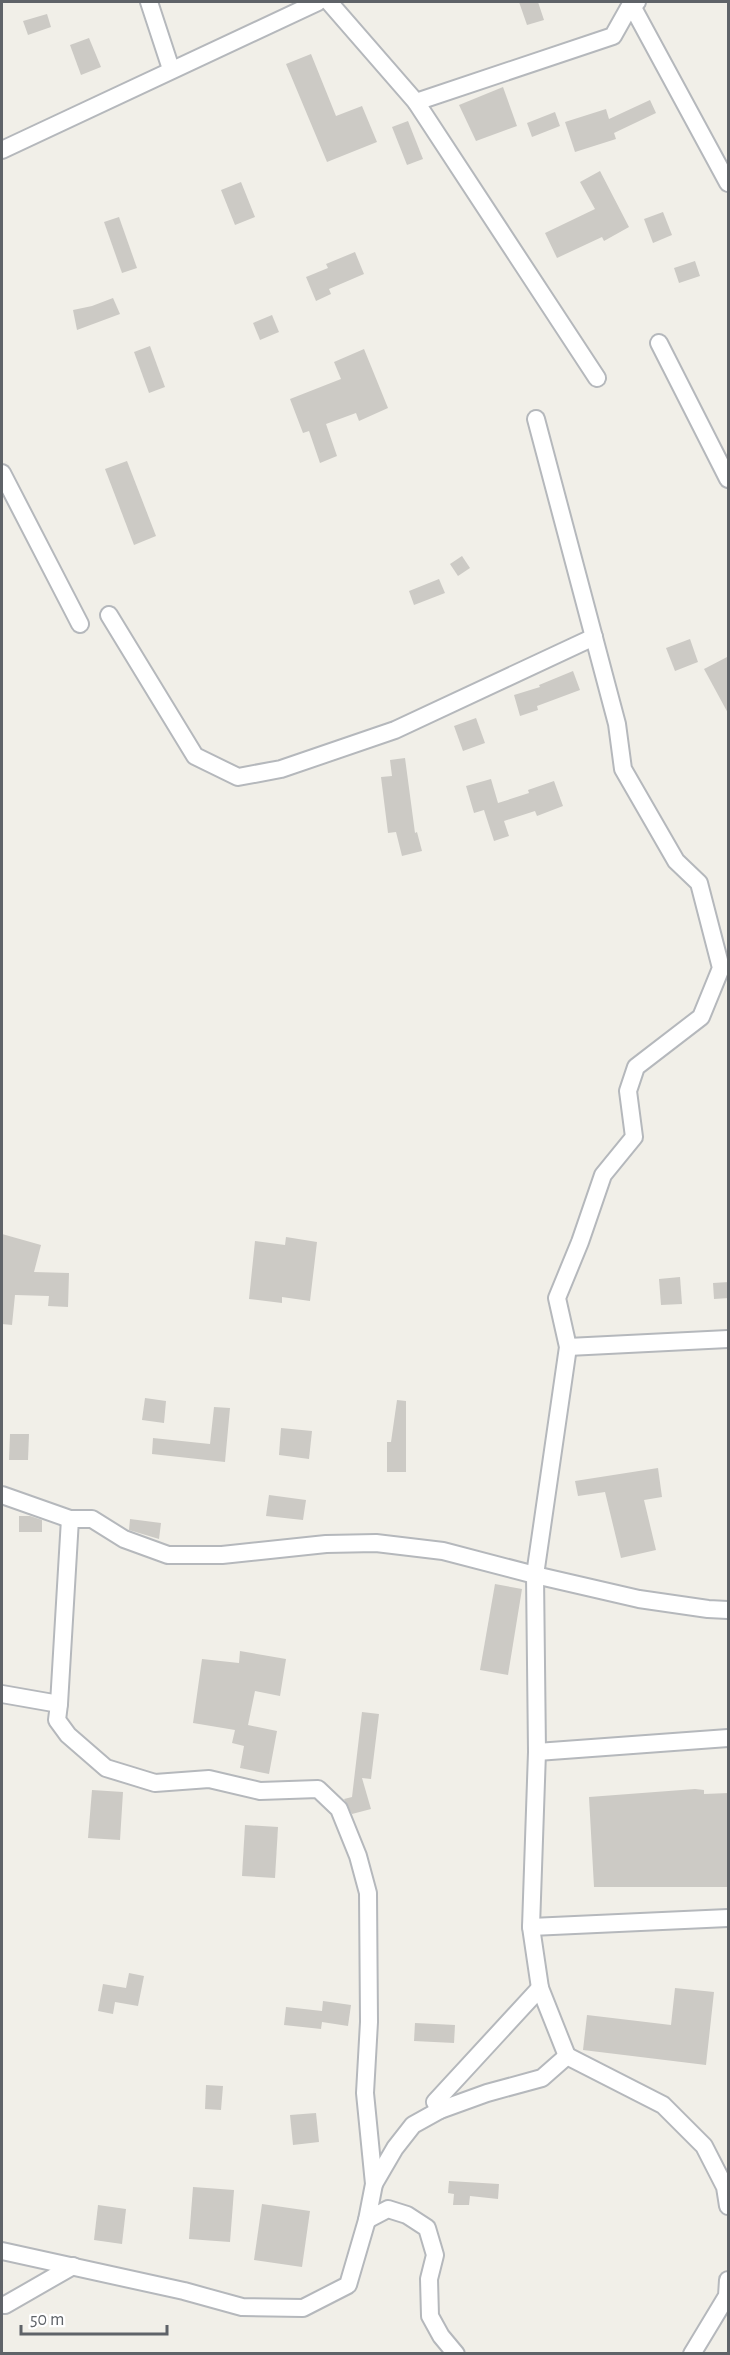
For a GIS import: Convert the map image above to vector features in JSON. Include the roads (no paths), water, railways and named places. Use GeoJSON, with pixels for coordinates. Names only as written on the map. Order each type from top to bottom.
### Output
{"type":"FeatureCollection","features":[{"type":"Feature","properties":{"kind":"street"},"geometry":{"type":"LineString","coordinates":[[149,2],[171,69]]}},
{"type":"Feature","properties":{"kind":"street"},"geometry":{"type":"LineString","coordinates":[[2,150],[318,2]]}},
{"type":"Feature","properties":{"kind":"street"},"geometry":{"type":"LineString","coordinates":[[329,2],[416,102],[597,378]]}},
{"type":"Feature","properties":{"kind":"street"},"geometry":{"type":"LineString","coordinates":[[416,102],[613,36],[634,3],[729,183]]}},
{"type":"Feature","properties":{"kind":"street"},"geometry":{"type":"LineString","coordinates":[[659,343],[729,479]]}},
{"type":"Feature","properties":{"kind":"street"},"geometry":{"type":"LineString","coordinates":[[536,419],[617,724],[622,769],[676,861],[699,883],[721,968],[701,1017],[636,1067],[628,1091],[634,1137],[603,1175],[580,1242],[557,1298],[568,1347],[535,1575],[537,1752],[531,1927],[540,1988],[567,2056],[663,2105],[704,2146],[727,2187],[729,2206]]}},
{"type":"Feature","properties":{"kind":"street"},"geometry":{"type":"LineString","coordinates":[[2,473],[80,624]]}},
{"type":"Feature","properties":{"kind":"street"},"geometry":{"type":"LineString","coordinates":[[109,615],[195,756],[238,777],[281,769],[395,730],[594,637]]}},
{"type":"Feature","properties":{"kind":"street"},"geometry":{"type":"LineString","coordinates":[[568,1347],[729,1339]]}},
{"type":"Feature","properties":{"kind":"street"},"geometry":{"type":"LineString","coordinates":[[2,1495],[70,1519],[92,1519],[124,1539],[168,1555],[222,1555],[326,1544],[376,1543],[443,1551],[639,1599],[729,1610]]}},
{"type":"Feature","properties":{"kind":"street"},"geometry":{"type":"LineString","coordinates":[[70,1519],[57,1720],[68,1736],[106,1768],[155,1783],[209,1779],[260,1791],[318,1789],[339,1809],[358,1856],[368,1893],[369,2022],[365,2093],[374,2184]]}},
{"type":"Feature","properties":{"kind":"street"},"geometry":{"type":"LineString","coordinates":[[2,1694],[59,1704]]}},
{"type":"Feature","properties":{"kind":"street"},"geometry":{"type":"LineString","coordinates":[[537,1752],[729,1738]]}},
{"type":"Feature","properties":{"kind":"street"},"geometry":{"type":"LineString","coordinates":[[531,1927],[729,1918]]}},
{"type":"Feature","properties":{"kind":"street"},"geometry":{"type":"LineString","coordinates":[[440,2110],[435,2102],[540,1988]]}},
{"type":"Feature","properties":{"kind":"street"},"geometry":{"type":"LineString","coordinates":[[2,2251],[242,2307],[303,2308],[348,2285],[374,2184],[395,2148],[413,2125],[440,2110],[487,2093],[542,2078],[567,2056]]}},
{"type":"Feature","properties":{"kind":"street"},"geometry":{"type":"LineString","coordinates":[[366,2220],[388,2209],[406,2215],[427,2228],[435,2256],[429,2279],[430,2316],[441,2336],[456,2354]]}},
{"type":"Feature","properties":{"kind":"street"},"geometry":{"type":"LineString","coordinates":[[2,2309],[73,2266]]}},
{"type":"Feature","properties":{"kind":"street"},"geometry":{"type":"LineString","coordinates":[[692,2354],[727,2296],[729,2280]]}}]}
